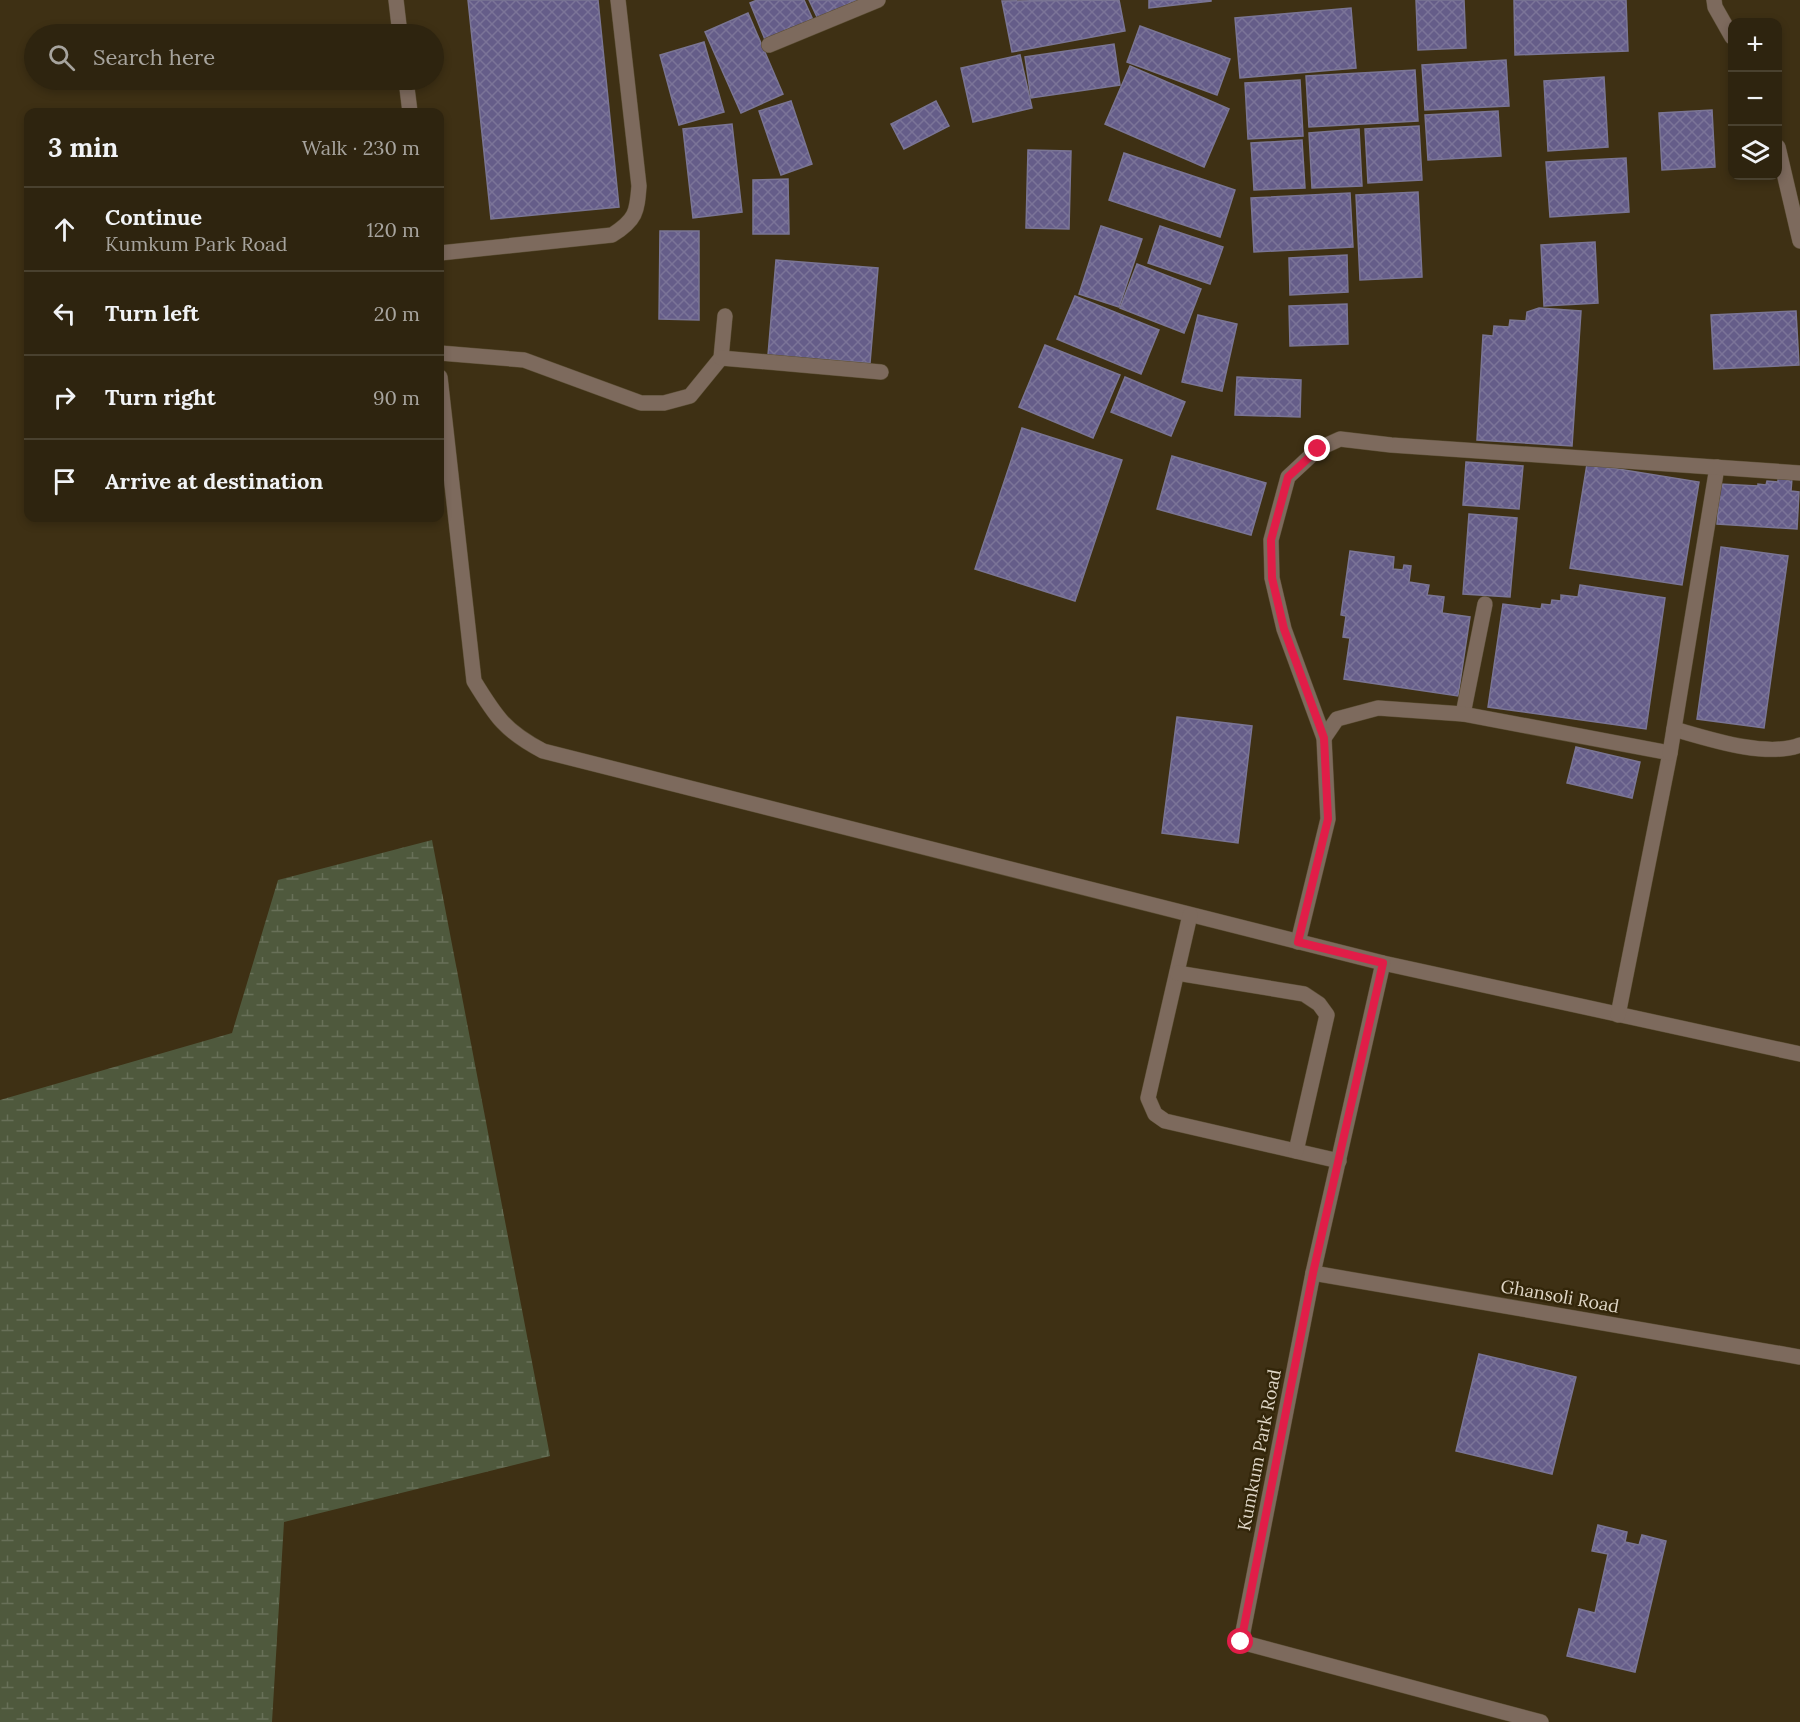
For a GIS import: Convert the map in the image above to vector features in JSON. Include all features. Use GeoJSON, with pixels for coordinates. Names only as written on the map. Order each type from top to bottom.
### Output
{"type":"FeatureCollection","features":[{"type":"Feature","properties":{"kind":"street"},"geometry":{"type":"LineString","coordinates":[[400,0],[400,24]]}},
{"type":"Feature","properties":{"kind":"street"},"geometry":{"type":"LineString","coordinates":[[444,254],[612,235],[626,226],[637,212],[639,186],[618,0]]}},
{"type":"Feature","properties":{"kind":"street"},"geometry":{"type":"LineString","coordinates":[[769,45],[878,0]]}},
{"type":"Feature","properties":{"kind":"street"},"geometry":{"type":"LineString","coordinates":[[1714,0],[1715,7],[1728,30]]}},
{"type":"Feature","properties":{"kind":"street"},"geometry":{"type":"LineString","coordinates":[[407,90],[410,108]]}},
{"type":"Feature","properties":{"kind":"street"},"geometry":{"type":"LineString","coordinates":[[1782,164],[1800,241]]}},
{"type":"Feature","properties":{"kind":"street"},"geometry":{"type":"LineString","coordinates":[[444,353],[524,360],[641,403],[664,403],[690,396],[721,358],[725,316]]}},
{"type":"Feature","properties":{"kind":"street"},"geometry":{"type":"LineString","coordinates":[[721,358],[881,372]]}},
{"type":"Feature","properties":{"kind":"street"},"geometry":{"type":"LineString","coordinates":[[444,413],[474,681],[497,719],[521,740],[543,751],[1383,963],[1800,1054]]}},
{"type":"Feature","properties":{"kind":"street"},"geometry":{"type":"LineString","coordinates":[[1298,942],[1328,819],[1324,738],[1284,629],[1272,578],[1271,540],[1288,477],[1318,449],[1340,439],[1390,445],[1800,473]]}},
{"type":"Feature","properties":{"kind":"street"},"geometry":{"type":"LineString","coordinates":[[1618,1015],[1670,753],[1717,467]]}},
{"type":"Feature","properties":{"kind":"street"},"geometry":{"type":"LineString","coordinates":[[1463,714],[1485,604]]}},
{"type":"Feature","properties":{"kind":"street"},"geometry":{"type":"LineString","coordinates":[[1324,738],[1337,719],[1378,708],[1463,714],[1670,753]]}},
{"type":"Feature","properties":{"kind":"street"},"geometry":{"type":"LineString","coordinates":[[1674,729],[1764,749],[1790,749],[1800,745]]}},
{"type":"Feature","properties":{"kind":"street"},"geometry":{"type":"LineString","coordinates":[[1190,915],[1148,1098],[1151,1109],[1165,1121],[1339,1161]]}},
{"type":"Feature","properties":{"kind":"street","name":"Kumkum Park Road"},"geometry":{"type":"LineString","coordinates":[[1383,963],[1313,1273],[1241,1642],[1540,1722]]}},
{"type":"Feature","properties":{"kind":"street"},"geometry":{"type":"LineString","coordinates":[[1177,973],[1304,994],[1319,1004],[1327,1015],[1296,1151]]}},
{"type":"Feature","properties":{"kind":"street","name":"Ghansoli Road"},"geometry":{"type":"LineString","coordinates":[[1313,1273],[1800,1357]]}},
{"type":"Feature","properties":{"kind":"green space"},"geometry":{"type":"Polygon","coordinates":[[[432,840],[550,1456],[284,1522],[272,1722],[0,1722],[0,1100],[232,1033],[278,880],[432,840]]]}},
{"type":"Feature","properties":{"kind":"building"},"geometry":{"type":"Polygon","coordinates":[[[468,0],[598,0],[619,207],[491,219],[468,0]]]}},
{"type":"Feature","properties":{"kind":"building"},"geometry":{"type":"Polygon","coordinates":[[[757,0],[804,0],[814,22],[766,42],[750,3],[757,0]]]}},
{"type":"Feature","properties":{"kind":"building"},"geometry":{"type":"Polygon","coordinates":[[[809,0],[862,0],[818,19],[809,0]]]}},
{"type":"Feature","properties":{"kind":"building"},"geometry":{"type":"Polygon","coordinates":[[[1119,0],[1125,31],[1012,52],[1002,1],[1119,0]]]}},
{"type":"Feature","properties":{"kind":"building"},"geometry":{"type":"Polygon","coordinates":[[[1149,0],[1211,0],[1211,1],[1149,8],[1149,0]]]}},
{"type":"Feature","properties":{"kind":"building"},"geometry":{"type":"Polygon","coordinates":[[[1416,0],[1464,0],[1466,48],[1418,50],[1416,0]]]}},
{"type":"Feature","properties":{"kind":"building"},"geometry":{"type":"Polygon","coordinates":[[[1514,0],[1626,0],[1628,51],[1515,55],[1514,0]]]}},
{"type":"Feature","properties":{"kind":"building"},"geometry":{"type":"Polygon","coordinates":[[[1351,8],[1356,68],[1240,78],[1235,18],[1351,8]]]}},
{"type":"Feature","properties":{"kind":"building"},"geometry":{"type":"Polygon","coordinates":[[[748,13],[783,94],[741,113],[705,32],[748,13]]]}},
{"type":"Feature","properties":{"kind":"building"},"geometry":{"type":"Polygon","coordinates":[[[1140,26],[1230,59],[1217,95],[1127,62],[1140,26]]]}},
{"type":"Feature","properties":{"kind":"building"},"geometry":{"type":"Polygon","coordinates":[[[704,42],[724,112],[679,125],[660,55],[704,42]]]}},
{"type":"Feature","properties":{"kind":"building"},"geometry":{"type":"Polygon","coordinates":[[[1114,44],[1120,85],[1031,98],[1025,57],[1114,44]]]}},
{"type":"Feature","properties":{"kind":"building"},"geometry":{"type":"Polygon","coordinates":[[[1020,55],[1032,108],[973,122],[961,68],[1020,55]]]}},
{"type":"Feature","properties":{"kind":"building"},"geometry":{"type":"Polygon","coordinates":[[[1506,60],[1509,106],[1425,110],[1422,65],[1506,60]]]}},
{"type":"Feature","properties":{"kind":"building"},"geometry":{"type":"Polygon","coordinates":[[[1130,66],[1229,109],[1204,167],[1105,124],[1130,66]]]}},
{"type":"Feature","properties":{"kind":"building"},"geometry":{"type":"Polygon","coordinates":[[[1415,70],[1418,121],[1309,127],[1306,76],[1415,70]]]}},
{"type":"Feature","properties":{"kind":"building"},"geometry":{"type":"Polygon","coordinates":[[[1604,77],[1608,147],[1548,151],[1544,81],[1604,77]]]}},
{"type":"Feature","properties":{"kind":"building"},"geometry":{"type":"Polygon","coordinates":[[[1300,80],[1303,136],[1248,139],[1245,83],[1300,80]]]}},
{"type":"Feature","properties":{"kind":"building"},"geometry":{"type":"Polygon","coordinates":[[[791,101],[812,164],[781,175],[759,111],[791,101]]]}},
{"type":"Feature","properties":{"kind":"building"},"geometry":{"type":"Polygon","coordinates":[[[936,101],[949,126],[904,149],[891,124],[936,101]]]}},
{"type":"Feature","properties":{"kind":"building"},"geometry":{"type":"Polygon","coordinates":[[[1712,110],[1715,167],[1662,170],[1659,113],[1712,110]]]}},
{"type":"Feature","properties":{"kind":"building"},"geometry":{"type":"Polygon","coordinates":[[[1498,111],[1501,156],[1428,160],[1425,115],[1498,111]]]}},
{"type":"Feature","properties":{"kind":"building"},"geometry":{"type":"Polygon","coordinates":[[[732,124],[742,212],[693,218],[683,129],[732,124]]]}},
{"type":"Feature","properties":{"kind":"building"},"geometry":{"type":"Polygon","coordinates":[[[1419,126],[1422,180],[1368,183],[1365,129],[1419,126]]]}},
{"type":"Feature","properties":{"kind":"building"},"geometry":{"type":"Polygon","coordinates":[[[1359,129],[1362,186],[1312,188],[1309,133],[1359,129]]]}},
{"type":"Feature","properties":{"kind":"building"},"geometry":{"type":"Polygon","coordinates":[[[1302,140],[1305,188],[1254,190],[1251,143],[1302,140]]]}},
{"type":"Feature","properties":{"kind":"building"},"geometry":{"type":"Polygon","coordinates":[[[1028,150],[1071,151],[1069,229],[1026,228],[1028,150]]]}},
{"type":"Feature","properties":{"kind":"building"},"geometry":{"type":"Polygon","coordinates":[[[1124,153],[1235,190],[1220,237],[1109,200],[1124,153]]]}},
{"type":"Feature","properties":{"kind":"building"},"geometry":{"type":"Polygon","coordinates":[[[1626,158],[1629,212],[1550,217],[1546,162],[1626,158]]]}},
{"type":"Feature","properties":{"kind":"building"},"geometry":{"type":"Polygon","coordinates":[[[788,179],[789,234],[753,234],[753,180],[788,179]]]}},
{"type":"Feature","properties":{"kind":"building"},"geometry":{"type":"Polygon","coordinates":[[[1418,192],[1422,277],[1360,280],[1356,195],[1418,192]]]}},
{"type":"Feature","properties":{"kind":"building"},"geometry":{"type":"Polygon","coordinates":[[[1350,193],[1353,247],[1254,252],[1251,198],[1350,193]]]}},
{"type":"Feature","properties":{"kind":"building"},"geometry":{"type":"Polygon","coordinates":[[[1101,226],[1142,239],[1119,307],[1079,294],[1101,226]]]}},
{"type":"Feature","properties":{"kind":"building"},"geometry":{"type":"Polygon","coordinates":[[[1160,226],[1223,247],[1210,284],[1148,263],[1160,226]]]}},
{"type":"Feature","properties":{"kind":"building"},"geometry":{"type":"Polygon","coordinates":[[[660,231],[699,231],[699,320],[659,319],[660,231]]]}},
{"type":"Feature","properties":{"kind":"building"},"geometry":{"type":"Polygon","coordinates":[[[1595,242],[1598,303],[1544,306],[1541,245],[1595,242]]]}},
{"type":"Feature","properties":{"kind":"building"},"geometry":{"type":"Polygon","coordinates":[[[1347,255],[1348,292],[1290,295],[1289,258],[1347,255]]]}},
{"type":"Feature","properties":{"kind":"building"},"geometry":{"type":"Polygon","coordinates":[[[776,260],[878,268],[870,363],[768,355],[776,260]]]}},
{"type":"Feature","properties":{"kind":"building"},"geometry":{"type":"Polygon","coordinates":[[[1137,264],[1201,289],[1184,333],[1120,308],[1137,264]]]}},
{"type":"Feature","properties":{"kind":"building"},"geometry":{"type":"Polygon","coordinates":[[[1075,296],[1159,330],[1141,374],[1057,339],[1075,296]]]}},
{"type":"Feature","properties":{"kind":"building"},"geometry":{"type":"Polygon","coordinates":[[[1347,304],[1348,344],[1290,346],[1289,306],[1347,304]]]}},
{"type":"Feature","properties":{"kind":"building"},"geometry":{"type":"Polygon","coordinates":[[[1539,308],[1581,311],[1572,446],[1477,440],[1483,335],[1493,336],[1494,326],[1509,327],[1510,320],[1526,321],[1527,312],[1539,308]]]}},
{"type":"Feature","properties":{"kind":"building"},"geometry":{"type":"Polygon","coordinates":[[[1796,311],[1799,365],[1714,369],[1711,315],[1796,311]]]}},
{"type":"Feature","properties":{"kind":"building"},"geometry":{"type":"Polygon","coordinates":[[[1198,315],[1237,324],[1222,391],[1182,382],[1198,315]]]}},
{"type":"Feature","properties":{"kind":"building"},"geometry":{"type":"Polygon","coordinates":[[[1045,345],[1120,375],[1093,438],[1019,407],[1045,345]]]}},
{"type":"Feature","properties":{"kind":"building"},"geometry":{"type":"Polygon","coordinates":[[[1125,377],[1185,402],[1171,436],[1111,412],[1125,377]]]}},
{"type":"Feature","properties":{"kind":"building"},"geometry":{"type":"Polygon","coordinates":[[[1237,377],[1301,380],[1300,417],[1235,415],[1237,377]]]}},
{"type":"Feature","properties":{"kind":"building"},"geometry":{"type":"Polygon","coordinates":[[[1022,428],[1122,460],[1075,601],[975,569],[1022,428]]]}},
{"type":"Feature","properties":{"kind":"building"},"geometry":{"type":"Polygon","coordinates":[[[1172,456],[1266,483],[1251,535],[1157,509],[1172,456]]]}},
{"type":"Feature","properties":{"kind":"building"},"geometry":{"type":"Polygon","coordinates":[[[1466,462],[1523,466],[1519,509],[1463,505],[1466,462]]]}},
{"type":"Feature","properties":{"kind":"building"},"geometry":{"type":"Polygon","coordinates":[[[1587,464],[1699,482],[1682,585],[1570,568],[1587,464]]]}},
{"type":"Feature","properties":{"kind":"building"},"geometry":{"type":"Polygon","coordinates":[[[1778,478],[1792,478],[1791,491],[1799,492],[1797,529],[1717,524],[1720,484],[1758,486],[1758,484],[1766,485],[1767,481],[1778,482],[1778,478]]]}},
{"type":"Feature","properties":{"kind":"building"},"geometry":{"type":"Polygon","coordinates":[[[1469,514],[1517,518],[1510,597],[1463,594],[1469,514]]]}},
{"type":"Feature","properties":{"kind":"building"},"geometry":{"type":"Polygon","coordinates":[[[1721,547],[1788,556],[1764,728],[1697,719],[1721,547]]]}},
{"type":"Feature","properties":{"kind":"building"},"geometry":{"type":"Polygon","coordinates":[[[1350,551],[1394,557],[1393,569],[1403,570],[1404,565],[1411,566],[1409,582],[1429,585],[1427,595],[1444,597],[1442,613],[1470,617],[1458,696],[1344,679],[1350,638],[1343,637],[1346,616],[1341,615],[1350,551]]]}},
{"type":"Feature","properties":{"kind":"building"},"geometry":{"type":"Polygon","coordinates":[[[1580,585],[1665,598],[1646,729],[1488,707],[1503,604],[1541,609],[1542,604],[1551,605],[1552,600],[1561,601],[1561,595],[1578,597],[1580,585]]]}},
{"type":"Feature","properties":{"kind":"building"},"geometry":{"type":"Polygon","coordinates":[[[1177,717],[1252,726],[1238,843],[1162,833],[1177,717]]]}},
{"type":"Feature","properties":{"kind":"building"},"geometry":{"type":"Polygon","coordinates":[[[1576,747],[1640,762],[1632,798],[1567,783],[1576,747]]]}},
{"type":"Feature","properties":{"kind":"building"},"geometry":{"type":"Polygon","coordinates":[[[1479,1354],[1576,1377],[1552,1474],[1456,1451],[1479,1354]]]}},
{"type":"Feature","properties":{"kind":"building"},"geometry":{"type":"Polygon","coordinates":[[[1598,1525],[1627,1532],[1625,1542],[1639,1545],[1642,1535],[1666,1541],[1635,1672],[1567,1656],[1579,1609],[1595,1613],[1608,1554],[1592,1551],[1598,1525]]]}},
{"type":"Feature","properties":{"kind":"route"},"geometry":{"type":"LineString","coordinates":[[1241,1642],[1313,1273],[1383,963],[1298,942],[1328,819],[1324,738],[1284,629],[1272,578],[1271,540],[1288,477],[1318,449]]}}]}
